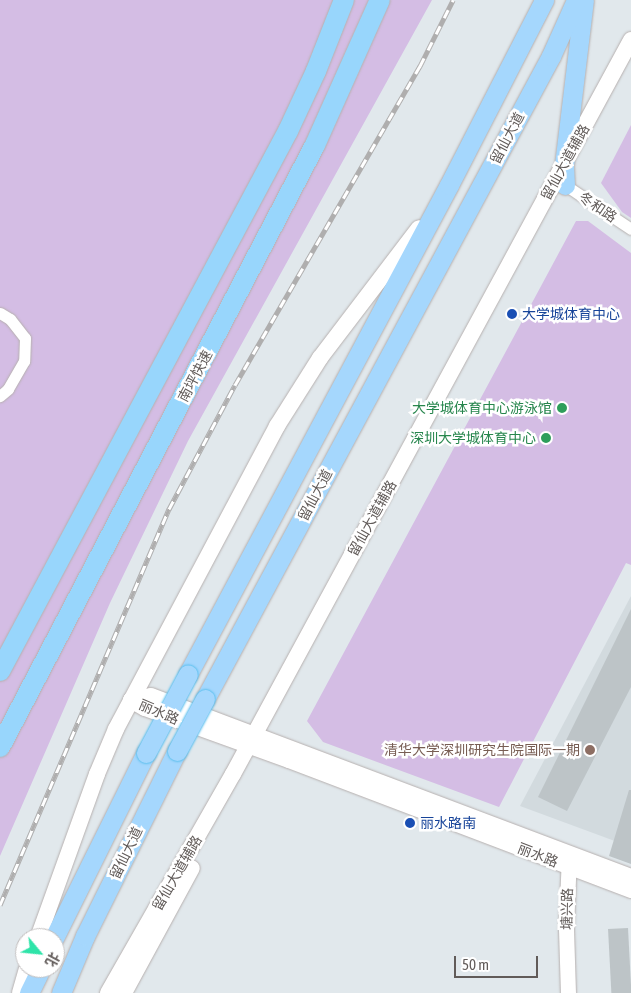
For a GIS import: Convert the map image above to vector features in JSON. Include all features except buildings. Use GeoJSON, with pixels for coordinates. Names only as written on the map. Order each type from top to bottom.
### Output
{"type":"FeatureCollection","features":[{"type":"Feature","properties":{"kind":"highway"},"geometry":{"type":"LineString","coordinates":[[0,672],[288,131],[316,71],[344,0]]}},
{"type":"Feature","properties":{"kind":"highway","name":"南坪快速"},"geometry":{"type":"LineString","coordinates":[[0,746],[315,145],[380,0]]}},
{"type":"Feature","properties":{"kind":"main road","name":"留仙大道"},"geometry":{"type":"LineString","coordinates":[[59,928],[146,753],[449,185],[544,0]]}},
{"type":"Feature","properties":{"kind":"main road","name":"留仙大道"},"geometry":{"type":"LineString","coordinates":[[62,993],[85,936],[177,751],[551,56],[576,0]]}},
{"type":"Feature","properties":{"kind":"main road"},"geometry":{"type":"LineString","coordinates":[[566,185],[564,165],[584,0]]}},
{"type":"Feature","properties":{"kind":"main road","name":"留仙大道辅路"},"geometry":{"type":"LineString","coordinates":[[124,993],[241,778],[256,742],[631,40]]}},
{"type":"Feature","properties":{"kind":"main road","name":"留仙大道辅路"},"geometry":{"type":"LineString","coordinates":[[108,993],[256,742],[566,185],[631,64]]}},
{"type":"Feature","properties":{"kind":"main road"},"geometry":{"type":"LineString","coordinates":[[42,928],[103,760],[131,700],[276,426],[326,350],[449,185]]}},
{"type":"Feature","properties":{"kind":"main road","name":"丽水路"},"geometry":{"type":"LineString","coordinates":[[131,700],[151,696],[256,742],[568,860],[631,890]]}},
{"type":"Feature","properties":{"kind":"main road","name":"丽水路"},"geometry":{"type":"LineString","coordinates":[[568,860],[631,878]]}},
{"type":"Feature","properties":{"kind":"main road"},"geometry":{"type":"LineString","coordinates":[[20,993],[24,978]]}},
{"type":"Feature","properties":{"kind":"main road"},"geometry":{"type":"LineString","coordinates":[[30,993],[37,978]]}},
{"type":"Feature","properties":{"kind":"street","name":"冬和路"},"geometry":{"type":"LineString","coordinates":[[566,185],[631,229]]}},
{"type":"Feature","properties":{"kind":"street"},"geometry":{"type":"LineString","coordinates":[[0,313],[10,319],[25,338],[24,360],[8,389],[0,396]]}},
{"type":"Feature","properties":{"kind":"street","name":"塘兴路"},"geometry":{"type":"LineString","coordinates":[[568,860],[566,929],[568,993]]}},
{"type":"Feature","properties":{"kind":"shaded area"},"geometry":{"type":"Polygon","coordinates":[[[0,0],[432,0],[188,441],[110,603],[0,856],[0,0]]]}},
{"type":"Feature","properties":{"kind":"shaded area"},"geometry":{"type":"Polygon","coordinates":[[[631,125],[631,218],[622,212],[601,183],[631,125]]]}},
{"type":"Feature","properties":{"kind":"shaded area","name":"深圳大学城体育中心"},"geometry":{"type":"Polygon","coordinates":[[[576,221],[588,221],[631,253],[631,565],[626,563],[499,807],[323,742],[307,721],[576,221]]]}},
{"type":"Feature","properties":{"kind":"shaded area","name":"清华大学深圳研究生院国际一期"},"geometry":{"type":"Polygon","coordinates":[[[631,596],[631,847],[520,806],[631,596]]]}},
{"type":"Feature","properties":{"kind":"railway"},"geometry":{"type":"LineString","coordinates":[[0,905],[169,509],[235,385],[420,66],[453,0]]}},
{"type":"Feature","properties":{"kind":"place","name":"大学城体育中心"},"geometry":{"type":"Point","coordinates":[512,314]}},
{"type":"Feature","properties":{"kind":"place","name":"大学城体育中心游泳馆"},"geometry":{"type":"Point","coordinates":[562,408]}},
{"type":"Feature","properties":{"kind":"place","name":"深圳大学城体育中心"},"geometry":{"type":"Point","coordinates":[546,438]}},
{"type":"Feature","properties":{"kind":"place","name":"清华大学深圳研究生院国际一期"},"geometry":{"type":"Point","coordinates":[590,750]}},
{"type":"Feature","properties":{"kind":"place","name":"丽水路南"},"geometry":{"type":"Point","coordinates":[410,823]}}]}
